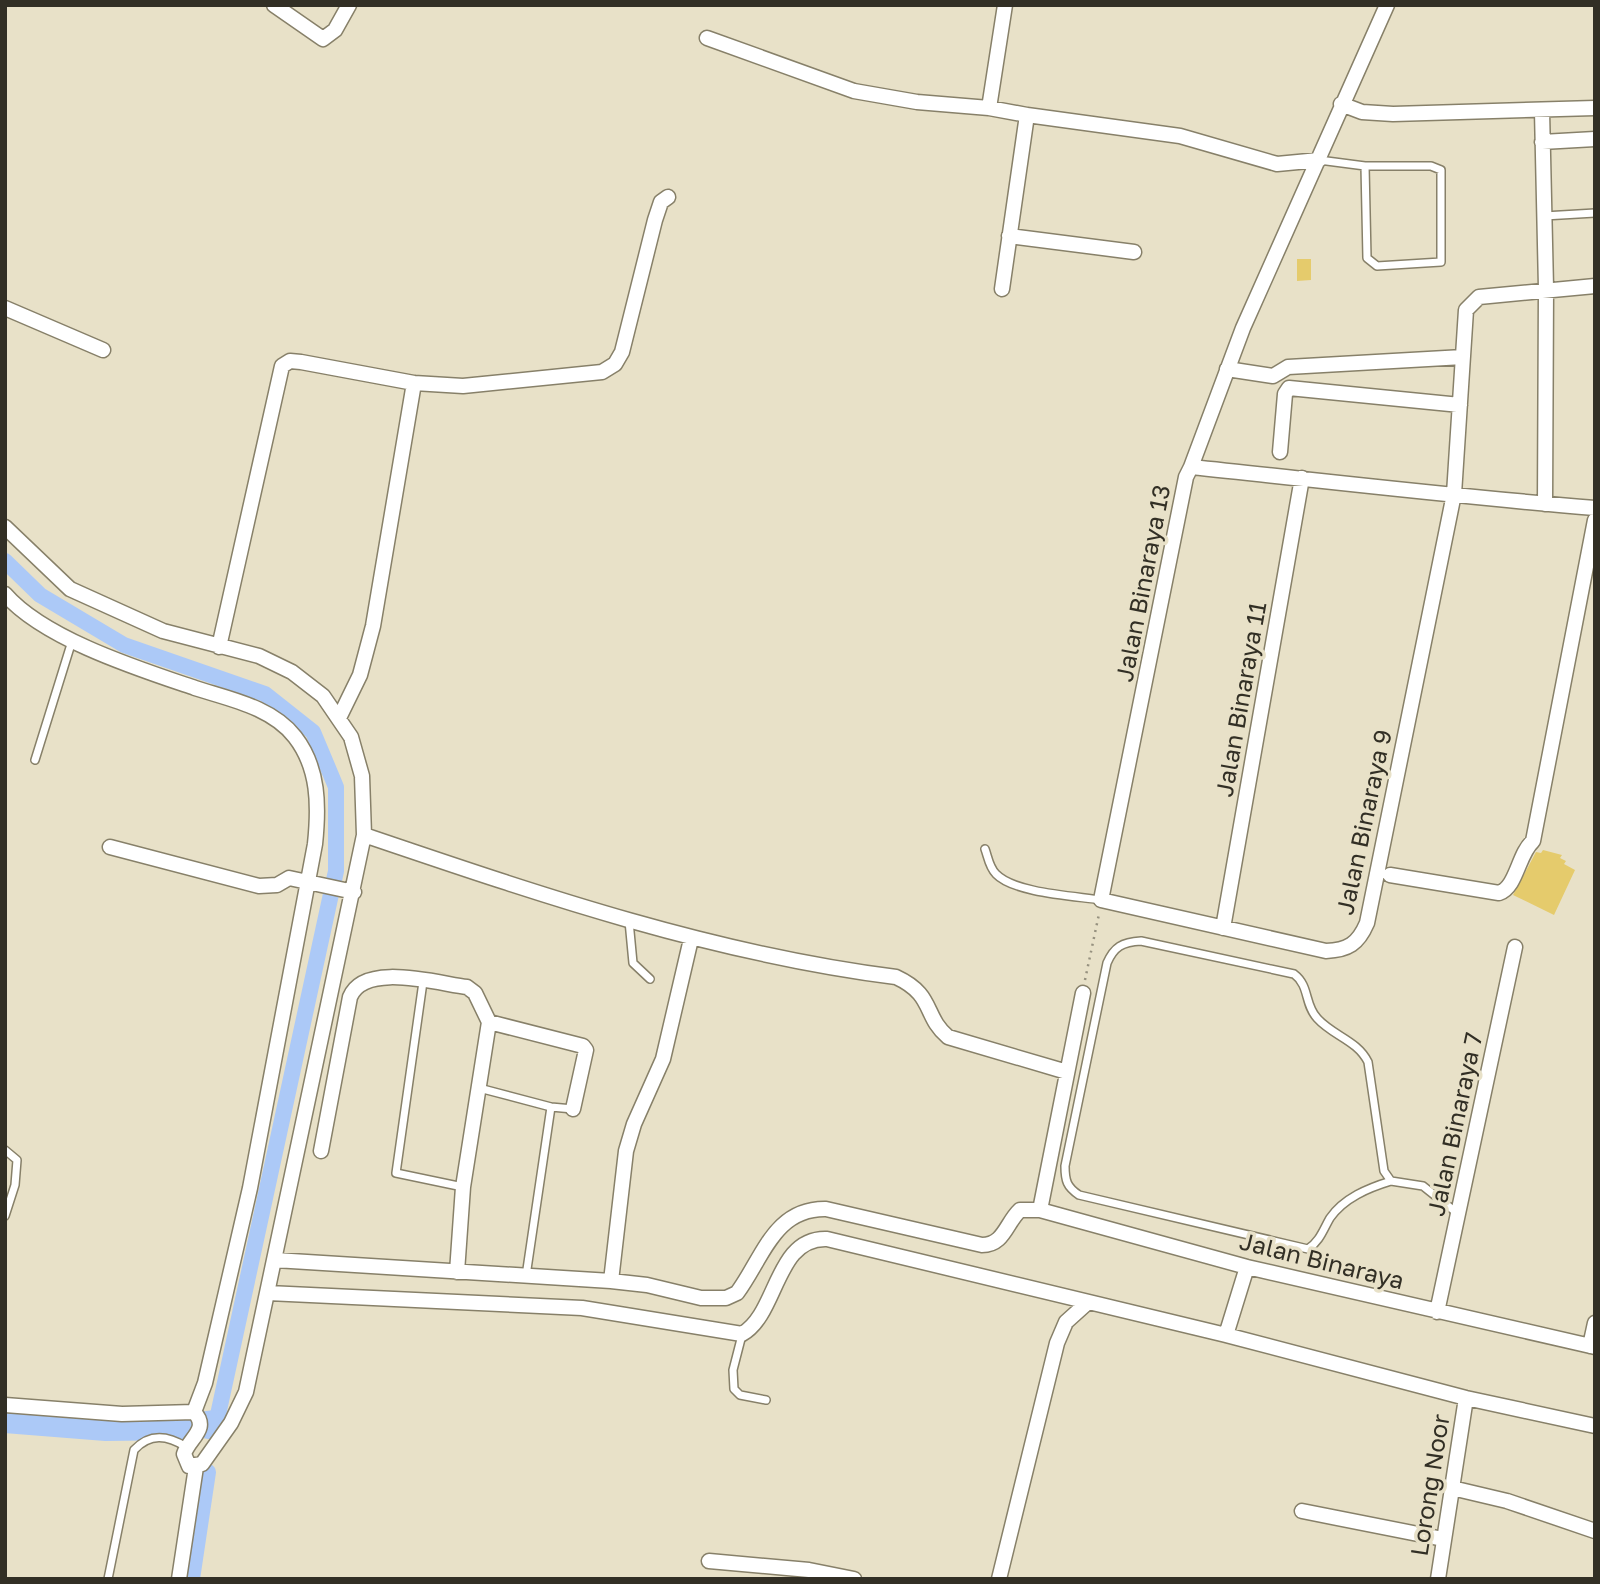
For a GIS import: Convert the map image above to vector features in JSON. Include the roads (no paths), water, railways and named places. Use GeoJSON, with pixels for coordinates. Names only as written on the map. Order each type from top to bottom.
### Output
{"type":"FeatureCollection","features":[{"type":"Feature","properties":{"kind":"street"},"geometry":{"type":"LineString","coordinates":[[274,5],[323,39],[335,30],[349,5]]}},
{"type":"Feature","properties":{"kind":"street"},"geometry":{"type":"LineString","coordinates":[[989,108],[998,33],[1005,5]]}},
{"type":"Feature","properties":{"kind":"street"},"geometry":{"type":"LineString","coordinates":[[1191,467],[1227,369],[1341,104],[1387,5]]}},
{"type":"Feature","properties":{"kind":"street"},"geometry":{"type":"LineString","coordinates":[[707,38],[854,90],[917,102],[989,108],[1180,136],[1277,164],[1319,160]]}},
{"type":"Feature","properties":{"kind":"street"},"geometry":{"type":"LineString","coordinates":[[1341,104],[1377,114],[1595,108]]}},
{"type":"Feature","properties":{"kind":"street"},"geometry":{"type":"LineString","coordinates":[[1542,111],[1546,288],[1545,504]]}},
{"type":"Feature","properties":{"kind":"street"},"geometry":{"type":"LineString","coordinates":[[1002,289],[1027,115]]}},
{"type":"Feature","properties":{"kind":"street"},"geometry":{"type":"LineString","coordinates":[[1542,142],[1595,139]]}},
{"type":"Feature","properties":{"kind":"street"},"geometry":{"type":"LineString","coordinates":[[219,647],[282,366],[290,361],[301,362],[414,383],[463,386],[602,372],[615,365],[622,352],[655,220],[662,202],[668,197]]}},
{"type":"Feature","properties":{"kind":"street"},"geometry":{"type":"LineString","coordinates":[[1009,236],[1134,252]]}},
{"type":"Feature","properties":{"kind":"street"},"geometry":{"type":"LineString","coordinates":[[1546,288],[1595,286]]}},
{"type":"Feature","properties":{"kind":"street","name":"Jalan Binaraya 9"},"geometry":{"type":"LineString","coordinates":[[1101,901],[1326,951],[1351,947],[1361,936],[1367,923],[1454,494],[1466,310],[1471,302],[1479,297],[1546,288]]}},
{"type":"Feature","properties":{"kind":"street"},"geometry":{"type":"LineString","coordinates":[[5,308],[103,350]]}},
{"type":"Feature","properties":{"kind":"street"},"geometry":{"type":"LineString","coordinates":[[1273,376],[1288,367],[1463,357]]}},
{"type":"Feature","properties":{"kind":"street"},"geometry":{"type":"LineString","coordinates":[[1227,369],[1273,376],[1289,388],[1460,405]]}},
{"type":"Feature","properties":{"kind":"street"},"geometry":{"type":"LineString","coordinates":[[339,718],[360,675],[373,626],[414,383]]}},
{"type":"Feature","properties":{"kind":"street"},"geometry":{"type":"LineString","coordinates":[[1280,452],[1285,394],[1289,388]]}},
{"type":"Feature","properties":{"kind":"street","name":"Jalan Binaraya 13"},"geometry":{"type":"LineString","coordinates":[[1101,901],[1186,477],[1191,467],[1595,508]]}},
{"type":"Feature","properties":{"kind":"street","name":"Jalan Binaraya 11"},"geometry":{"type":"LineString","coordinates":[[1223,928],[1302,478]]}},
{"type":"Feature","properties":{"kind":"street"},"geometry":{"type":"LineString","coordinates":[[1390,875],[1503,893],[1525,849],[1533,841],[1595,520]]}},
{"type":"Feature","properties":{"kind":"street"},"geometry":{"type":"LineString","coordinates":[[5,527],[71,589],[163,631],[259,656],[292,672],[323,696],[339,718],[351,737],[362,776],[364,835],[350,891],[268,1293],[241,1407],[202,1464],[196,1467]]}},
{"type":"Feature","properties":{"kind":"street"},"geometry":{"type":"LineString","coordinates":[[8,603],[72,641],[239,701],[270,715],[294,735],[309,759],[316,787],[318,815],[311,882],[250,1188],[205,1384],[194,1412]]}},
{"type":"Feature","properties":{"kind":"street"},"geometry":{"type":"LineString","coordinates":[[364,835],[691,939],[896,977],[914,985],[926,998],[940,1031],[948,1037],[1067,1072]]}},
{"type":"Feature","properties":{"kind":"street"},"geometry":{"type":"LineString","coordinates":[[110,847],[259,886],[276,885],[289,878],[350,891]]}},
{"type":"Feature","properties":{"kind":"street"},"geometry":{"type":"LineString","coordinates":[[611,1282],[626,1151],[634,1125],[663,1059],[691,939]]}},
{"type":"Feature","properties":{"kind":"street","name":"Jalan Binaraya 7"},"geometry":{"type":"LineString","coordinates":[[1437,1312],[1515,947]]}},
{"type":"Feature","properties":{"kind":"street"},"geometry":{"type":"LineString","coordinates":[[321,1151],[353,989],[376,976],[467,987],[475,993],[489,1022],[464,1187],[457,1272]]}},
{"type":"Feature","properties":{"kind":"street"},"geometry":{"type":"LineString","coordinates":[[275,1260],[647,1285],[701,1298],[726,1298],[737,1293],[767,1242],[789,1218],[801,1211],[813,1209],[992,1245],[1000,1240],[1010,1219],[1020,1210],[1040,1210],[1083,993]]}},
{"type":"Feature","properties":{"kind":"street"},"geometry":{"type":"LineString","coordinates":[[489,1022],[583,1046],[586,1050],[585,1059],[573,1110]]}},
{"type":"Feature","properties":{"kind":"street","name":"Jalan Binaraya"},"geometry":{"type":"LineString","coordinates":[[1040,1210],[1247,1266],[1592,1347]]}},
{"type":"Feature","properties":{"kind":"street"},"geometry":{"type":"LineString","coordinates":[[268,1293],[582,1308],[742,1334],[758,1321],[769,1294],[798,1248],[817,1239],[1226,1335],[1465,1398],[1595,1426]]}},
{"type":"Feature","properties":{"kind":"street"},"geometry":{"type":"LineString","coordinates":[[1226,1335],[1247,1266]]}},
{"type":"Feature","properties":{"kind":"street"},"geometry":{"type":"LineString","coordinates":[[999,1579],[1057,1343],[1066,1322],[1086,1304]]}},
{"type":"Feature","properties":{"kind":"street"},"geometry":{"type":"LineString","coordinates":[[1592,1347],[1595,1324]]}},
{"type":"Feature","properties":{"kind":"street","name":"Lorong Noor"},"geometry":{"type":"LineString","coordinates":[[1438,1579],[1465,1398]]}},
{"type":"Feature","properties":{"kind":"street"},"geometry":{"type":"LineString","coordinates":[[5,1405],[122,1413],[194,1412]]}},
{"type":"Feature","properties":{"kind":"street"},"geometry":{"type":"LineString","coordinates":[[194,1412],[200,1423],[199,1432],[186,1447],[185,1462],[196,1467]]}},
{"type":"Feature","properties":{"kind":"street"},"geometry":{"type":"LineString","coordinates":[[179,1579],[196,1467]]}},
{"type":"Feature","properties":{"kind":"street"},"geometry":{"type":"LineString","coordinates":[[1452,1488],[1507,1501],[1595,1531]]}},
{"type":"Feature","properties":{"kind":"street"},"geometry":{"type":"LineString","coordinates":[[1301,1511],[1443,1539]]}},
{"type":"Feature","properties":{"kind":"street"},"geometry":{"type":"LineString","coordinates":[[709,1561],[810,1570],[854,1579]]}},
{"type":"Feature","properties":{"kind":"lane"},"geometry":{"type":"LineString","coordinates":[[1319,160],[1365,166],[1431,166],[1441,170],[1441,262],[1377,266],[1367,258],[1365,166]]}},
{"type":"Feature","properties":{"kind":"lane"},"geometry":{"type":"LineString","coordinates":[[1544,216],[1595,213]]}},
{"type":"Feature","properties":{"kind":"lane"},"geometry":{"type":"LineString","coordinates":[[35,760],[72,641]]}},
{"type":"Feature","properties":{"kind":"lane"},"geometry":{"type":"LineString","coordinates":[[985,849],[996,874],[1006,881],[1023,887],[1101,901]]}},
{"type":"Feature","properties":{"kind":"lane"},"geometry":{"type":"LineString","coordinates":[[629,920],[633,963],[650,979]]}},
{"type":"Feature","properties":{"kind":"lane"},"geometry":{"type":"LineString","coordinates":[[1391,1181],[1381,1160],[1368,1062],[1363,1052],[1313,1014],[1301,979],[1294,974],[1141,941],[1129,941],[1112,951],[1107,964],[1065,1166],[1065,1180],[1069,1188],[1079,1195],[1308,1249],[1317,1243],[1328,1222],[1346,1202],[1391,1181],[1423,1186],[1457,1213]]}},
{"type":"Feature","properties":{"kind":"lane"},"geometry":{"type":"LineString","coordinates":[[424,982],[396,1173],[464,1187]]}},
{"type":"Feature","properties":{"kind":"lane"},"geometry":{"type":"LineString","coordinates":[[479,1088],[573,1110]]}},
{"type":"Feature","properties":{"kind":"lane"},"geometry":{"type":"LineString","coordinates":[[526,1276],[551,1107]]}},
{"type":"Feature","properties":{"kind":"lane"},"geometry":{"type":"LineString","coordinates":[[5,1150],[17,1160],[18,1172],[5,1216]]}},
{"type":"Feature","properties":{"kind":"lane"},"geometry":{"type":"LineString","coordinates":[[742,1334],[733,1370],[734,1389],[740,1395],[766,1400]]}},
{"type":"Feature","properties":{"kind":"lane"},"geometry":{"type":"LineString","coordinates":[[108,1579],[134,1450],[152,1437],[165,1437],[186,1447]]}},
{"type":"Feature","properties":{"kind":"waterway"},"geometry":{"type":"LineString","coordinates":[[5,561],[40,595],[124,645],[265,694],[313,732],[336,787],[336,871],[216,1424]]}},
{"type":"Feature","properties":{"kind":"waterway"},"geometry":{"type":"LineString","coordinates":[[5,1419],[106,1427],[187,1426]]}},
{"type":"Feature","properties":{"kind":"waterway"},"geometry":{"type":"LineString","coordinates":[[208,1425],[216,1424]]}},
{"type":"Feature","properties":{"kind":"waterway"},"geometry":{"type":"LineString","coordinates":[[192,1579],[208,1472]]}}]}
